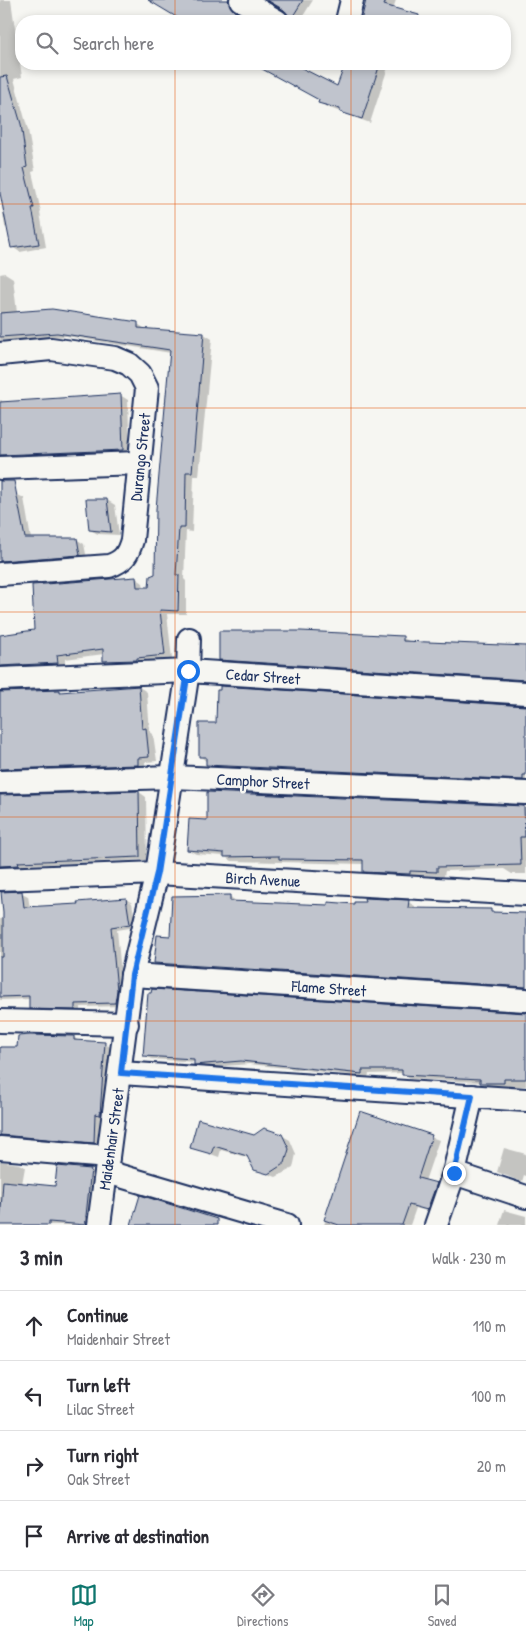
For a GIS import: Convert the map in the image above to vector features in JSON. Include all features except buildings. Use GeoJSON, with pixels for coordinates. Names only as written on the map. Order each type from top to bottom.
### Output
{"type":"FeatureCollection","features":[{"type":"Feature","properties":{"kind":"street"},"geometry":{"type":"LineString","coordinates":[[241,0],[267,15]]}},
{"type":"Feature","properties":{"kind":"street"},"geometry":{"type":"LineString","coordinates":[[348,15],[352,0]]}},
{"type":"Feature","properties":{"kind":"street","name":"Durango Street"},"geometry":{"type":"LineString","coordinates":[[0,354],[51,349],[116,358],[130,364],[140,374],[147,388],[138,463],[132,540],[128,554],[120,562],[109,566],[0,574]]}},
{"type":"Feature","properties":{"kind":"street"},"geometry":{"type":"LineString","coordinates":[[0,468],[138,463]]}},
{"type":"Feature","properties":{"kind":"street","name":"Maidenhair Street"},"geometry":{"type":"LineString","coordinates":[[99,1225],[121,1073],[132,975],[157,873],[188,671],[189,638]]}},
{"type":"Feature","properties":{"kind":"street","name":"Cedar Street"},"geometry":{"type":"LineString","coordinates":[[0,679],[188,671],[526,693]]}},
{"type":"Feature","properties":{"kind":"street","name":"Camphor Street"},"geometry":{"type":"LineString","coordinates":[[0,782],[173,777],[526,794]]}},
{"type":"Feature","properties":{"kind":"street","name":"Birch Avenue"},"geometry":{"type":"LineString","coordinates":[[0,879],[157,873],[526,894]]}},
{"type":"Feature","properties":{"kind":"street","name":"Flame Street"},"geometry":{"type":"LineString","coordinates":[[132,975],[526,1000]]}},
{"type":"Feature","properties":{"kind":"street"},"geometry":{"type":"LineString","coordinates":[[0,1021],[126,1024]]}},
{"type":"Feature","properties":{"kind":"street"},"geometry":{"type":"LineString","coordinates":[[121,1073],[526,1100]]}},
{"type":"Feature","properties":{"kind":"street"},"geometry":{"type":"LineString","coordinates":[[436,1225],[454,1173],[472,1096]]}},
{"type":"Feature","properties":{"kind":"street"},"geometry":{"type":"LineString","coordinates":[[0,1148],[108,1165],[287,1225]]}},
{"type":"Feature","properties":{"kind":"street"},"geometry":{"type":"LineString","coordinates":[[454,1173],[526,1197]]}},
{"type":"Feature","properties":{"kind":"route"},"geometry":{"type":"LineString","coordinates":[[188,671],[157,873],[132,975],[121,1073],[472,1096],[454,1173]]}}]}
